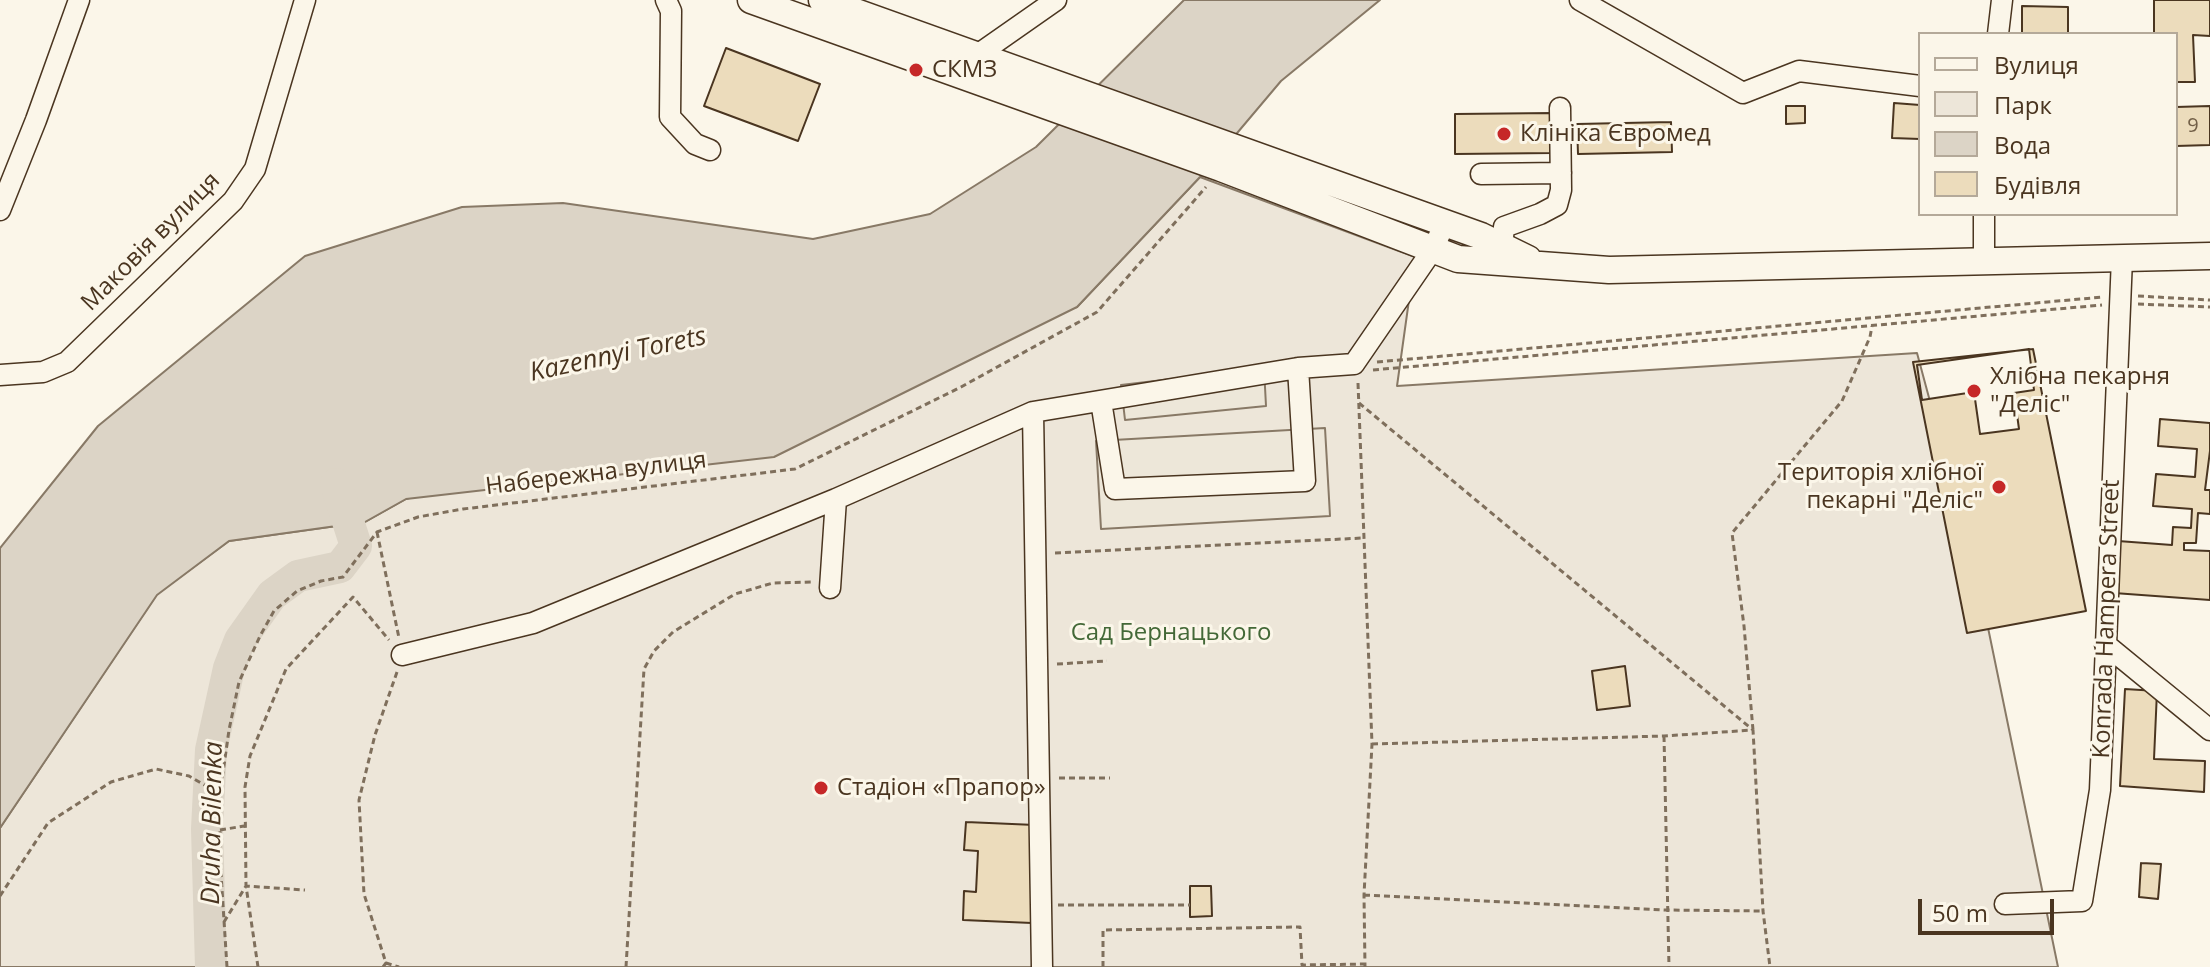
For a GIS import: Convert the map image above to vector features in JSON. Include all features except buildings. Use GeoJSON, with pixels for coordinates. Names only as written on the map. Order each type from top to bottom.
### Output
{"type":"FeatureCollection","features":[{"type":"Feature","properties":{"kind":"main road"},"geometry":{"type":"LineString","coordinates":[[751,0],[972,67],[1221,168],[1458,259],[1609,270],[2210,256]]}},
{"type":"Feature","properties":{"kind":"main road"},"geometry":{"type":"LineString","coordinates":[[822,0],[972,67]]}},
{"type":"Feature","properties":{"kind":"main road"},"geometry":{"type":"LineString","coordinates":[[1029,88],[1255,155],[1489,239],[1542,266]]}},
{"type":"Feature","properties":{"kind":"street"},"geometry":{"type":"LineString","coordinates":[[0,210],[79,0]]}},
{"type":"Feature","properties":{"kind":"street","name":"Маковія вулиця"},"geometry":{"type":"LineString","coordinates":[[4,375],[43,372],[67,362],[233,201],[255,169],[305,0]]}},
{"type":"Feature","properties":{"kind":"street"},"geometry":{"type":"LineString","coordinates":[[666,0],[671,11],[670,117],[695,144],[710,150]]}},
{"type":"Feature","properties":{"kind":"street"},"geometry":{"type":"LineString","coordinates":[[972,67],[1056,0]]}},
{"type":"Feature","properties":{"kind":"street"},"geometry":{"type":"LineString","coordinates":[[1580,0],[1743,93],[1799,71],[1918,86]]}},
{"type":"Feature","properties":{"kind":"street"},"geometry":{"type":"LineString","coordinates":[[1998,32],[2002,0]]}},
{"type":"Feature","properties":{"kind":"street"},"geometry":{"type":"LineString","coordinates":[[1502,247],[1504,227],[1557,205],[1561,190],[1560,108]]}},
{"type":"Feature","properties":{"kind":"street"},"geometry":{"type":"LineString","coordinates":[[1481,174],[1561,173]]}},
{"type":"Feature","properties":{"kind":"street"},"geometry":{"type":"LineString","coordinates":[[1984,216],[1984,261]]}},
{"type":"Feature","properties":{"kind":"street"},"geometry":{"type":"LineString","coordinates":[[402,655],[533,623],[836,499],[1033,412],[1298,368],[1361,369],[1433,249],[1445,223]]}},
{"type":"Feature","properties":{"kind":"street","name":"Konrada Hampera Street"},"geometry":{"type":"LineString","coordinates":[[2005,904],[2082,901],[2100,790],[2122,258]]}},
{"type":"Feature","properties":{"kind":"street"},"geometry":{"type":"LineString","coordinates":[[1101,401],[1115,489],[1305,481],[1298,368]]}},
{"type":"Feature","properties":{"kind":"street"},"geometry":{"type":"LineString","coordinates":[[1033,412],[1042,967]]}},
{"type":"Feature","properties":{"kind":"street"},"geometry":{"type":"LineString","coordinates":[[830,584],[836,499]]}},
{"type":"Feature","properties":{"kind":"street"},"geometry":{"type":"LineString","coordinates":[[2105,644],[2210,730]]}},
{"type":"Feature","properties":{"kind":"path","name":"Набережна вулиця"},"geometry":{"type":"LineString","coordinates":[[377,532],[418,517],[463,509],[795,469],[961,387],[1097,312],[1191,207],[1221,168]]}},
{"type":"Feature","properties":{"kind":"path"},"geometry":{"type":"LineString","coordinates":[[1361,369],[2121,299],[2210,300]]}},
{"type":"Feature","properties":{"kind":"path"},"geometry":{"type":"LineString","coordinates":[[1361,369],[1872,326],[2121,299],[2210,307]]}},
{"type":"Feature","properties":{"kind":"path"},"geometry":{"type":"LineString","coordinates":[[1770,967],[1763,911],[1744,626],[1732,533],[1842,401],[1872,326]]}},
{"type":"Feature","properties":{"kind":"path"},"geometry":{"type":"LineString","coordinates":[[1103,967],[1103,930],[1300,927],[1302,966],[1365,966],[1364,895],[1372,744],[1359,403],[1361,369]]}},
{"type":"Feature","properties":{"kind":"path"},"geometry":{"type":"LineString","coordinates":[[1359,403],[1753,730]]}},
{"type":"Feature","properties":{"kind":"path"},"geometry":{"type":"LineString","coordinates":[[377,532],[402,655],[375,735],[359,800],[364,894],[386,966],[399,967]]}},
{"type":"Feature","properties":{"kind":"path"},"geometry":{"type":"LineString","coordinates":[[227,967],[219,793],[239,682],[274,611],[297,591],[321,581],[343,577],[377,532]]}},
{"type":"Feature","properties":{"kind":"path"},"geometry":{"type":"LineString","coordinates":[[1035,554],[1364,538]]}},
{"type":"Feature","properties":{"kind":"path"},"geometry":{"type":"LineString","coordinates":[[626,967],[644,669],[654,651],[673,632],[735,594],[773,583],[830,584]]}},
{"type":"Feature","properties":{"kind":"path"},"geometry":{"type":"LineString","coordinates":[[258,967],[246,886],[245,787],[250,756],[286,669],[353,597],[402,655]]}},
{"type":"Feature","properties":{"kind":"path"},"geometry":{"type":"LineString","coordinates":[[1037,665],[1107,661]]}},
{"type":"Feature","properties":{"kind":"path"},"geometry":{"type":"LineString","coordinates":[[1372,744],[1664,736],[1753,730]]}},
{"type":"Feature","properties":{"kind":"path"},"geometry":{"type":"LineString","coordinates":[[1664,736],[1669,967]]}},
{"type":"Feature","properties":{"kind":"path"},"geometry":{"type":"LineString","coordinates":[[0,896],[48,823],[111,782],[156,769],[189,776],[219,793]]}},
{"type":"Feature","properties":{"kind":"path"},"geometry":{"type":"LineString","coordinates":[[1039,778],[1110,778]]}},
{"type":"Feature","properties":{"kind":"path"},"geometry":{"type":"LineString","coordinates":[[220,830],[244,826]]}},
{"type":"Feature","properties":{"kind":"path"},"geometry":{"type":"LineString","coordinates":[[246,886],[305,890]]}},
{"type":"Feature","properties":{"kind":"path"},"geometry":{"type":"LineString","coordinates":[[224,922],[246,886]]}},
{"type":"Feature","properties":{"kind":"path"},"geometry":{"type":"LineString","coordinates":[[1364,895],[1666,910],[1763,911]]}},
{"type":"Feature","properties":{"kind":"path"},"geometry":{"type":"LineString","coordinates":[[1041,905],[1190,905]]}},
{"type":"Feature","properties":{"kind":"green space","name":"Сад Бернацького"},"geometry":{"type":"Polygon","coordinates":[[[1200,177],[1415,257],[1397,386],[1917,353],[1979,584],[2058,967],[0,967],[0,828],[157,594],[229,541],[365,522],[406,499],[1077,307],[1200,177]]]}},
{"type":"Feature","properties":{"kind":"shaded area"},"geometry":{"type":"Polygon","coordinates":[[[1264,368],[1266,406],[1125,420],[1121,385],[1264,368]]]}},
{"type":"Feature","properties":{"kind":"shaded area"},"geometry":{"type":"Polygon","coordinates":[[[1325,428],[1330,516],[1101,529],[1096,441],[1325,428]]]}},
{"type":"Feature","properties":{"kind":"water","name":"Kazennyi Torets"},"geometry":{"type":"Polygon","coordinates":[[[1184,0],[1380,0],[1281,81],[1200,177],[1077,307],[774,457],[406,499],[365,522],[229,541],[157,595],[0,828],[0,548],[98,426],[305,256],[462,207],[563,203],[813,239],[930,214],[1036,147],[1184,0]]]}},
{"type":"Feature","properties":{"kind":"waterway","name":"Druha Bilenka"},"geometry":{"type":"LineString","coordinates":[[211,967],[207,829],[211,750],[229,668],[240,640],[272,595],[298,576],[340,567],[356,546],[336,484]]}},
{"type":"Feature","properties":{"kind":"place","name":"СКМЗ"},"geometry":{"type":"Point","coordinates":[916,70]}},
{"type":"Feature","properties":{"kind":"place","name":"Клініка Євромед"},"geometry":{"type":"Point","coordinates":[1504,134]}},
{"type":"Feature","properties":{"kind":"place","name":"Хлібна пекарня \"Деліс\""},"geometry":{"type":"Point","coordinates":[1974,391]}},
{"type":"Feature","properties":{"kind":"place","name":"Територія хлібної пекарні \"Деліс\""},"geometry":{"type":"Point","coordinates":[1999,487]}},
{"type":"Feature","properties":{"kind":"place","name":"Стадіон «Прапор»"},"geometry":{"type":"Point","coordinates":[821,788]}}]}
